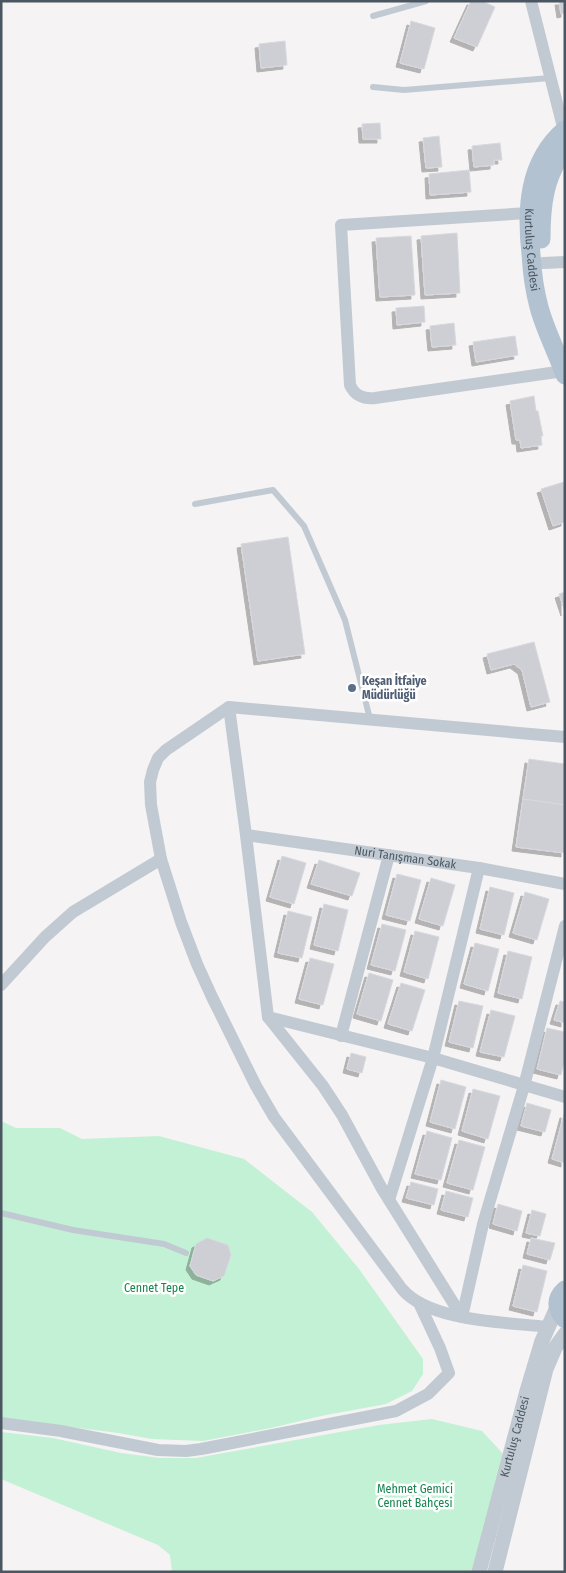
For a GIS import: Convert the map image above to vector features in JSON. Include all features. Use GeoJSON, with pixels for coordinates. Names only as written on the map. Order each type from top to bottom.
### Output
{"type":"FeatureCollection","features":[{"type":"Feature","properties":{"kind":"main road","name":"Kurtuluş Caddesi"},"geometry":{"type":"LineString","coordinates":[[564,137],[551,144],[538,166],[531,188],[528,213],[532,266],[537,296],[543,320],[564,373]]}},
{"type":"Feature","properties":{"kind":"main road","name":"Kurtuluş Caddesi"},"geometry":{"type":"LineString","coordinates":[[564,137],[543,194],[541,238],[548,292],[565,342]]}},
{"type":"Feature","properties":{"kind":"street"},"geometry":{"type":"LineString","coordinates":[[531,1],[564,137]]}},
{"type":"Feature","properties":{"kind":"street"},"geometry":{"type":"LineString","coordinates":[[528,213],[341,226],[350,385],[359,396],[375,398],[564,373]]}},
{"type":"Feature","properties":{"kind":"street"},"geometry":{"type":"LineString","coordinates":[[543,263],[565,262]]}},
{"type":"Feature","properties":{"kind":"street"},"geometry":{"type":"LineString","coordinates":[[228,707],[268,1017],[323,1086],[342,1115],[389,1200],[462,1317]]}},
{"type":"Feature","properties":{"kind":"street"},"geometry":{"type":"LineString","coordinates":[[548,1327],[462,1317],[419,1303],[408,1296],[297,1151],[264,1101],[197,964],[181,922],[161,859],[153,823],[150,793],[153,770],[158,758],[166,750],[228,707],[565,737]]}},
{"type":"Feature","properties":{"kind":"street","name":"Nuri Tanışman Sokak"},"geometry":{"type":"LineString","coordinates":[[246,835],[479,868],[565,884]]}},
{"type":"Feature","properties":{"kind":"street"},"geometry":{"type":"LineString","coordinates":[[341,1036],[389,855]]}},
{"type":"Feature","properties":{"kind":"street"},"geometry":{"type":"LineString","coordinates":[[1,985],[45,937],[74,912],[161,859]]}},
{"type":"Feature","properties":{"kind":"street"},"geometry":{"type":"LineString","coordinates":[[389,1200],[432,1058],[479,868]]}},
{"type":"Feature","properties":{"kind":"street"},"geometry":{"type":"LineString","coordinates":[[462,1317],[484,1224],[524,1086],[565,926]]}},
{"type":"Feature","properties":{"kind":"street"},"geometry":{"type":"LineString","coordinates":[[268,1017],[432,1058],[565,1097]]}},
{"type":"Feature","properties":{"kind":"street","name":"Kurtuluş Caddesi"},"geometry":{"type":"LineString","coordinates":[[479,1572],[527,1391],[548,1327],[563,1299]]}},
{"type":"Feature","properties":{"kind":"street"},"geometry":{"type":"LineString","coordinates":[[1,1423],[61,1431],[158,1450],[186,1451],[396,1411],[428,1394],[449,1374],[440,1348],[419,1303]]}},
{"type":"Feature","properties":{"kind":"street","name":"Kurtuluş Caddesi"},"geometry":{"type":"LineString","coordinates":[[495,1572],[546,1369],[555,1348],[565,1334]]}},
{"type":"Feature","properties":{"kind":"lane"},"geometry":{"type":"LineString","coordinates":[[373,16],[426,1]]}},
{"type":"Feature","properties":{"kind":"lane"},"geometry":{"type":"LineString","coordinates":[[373,86],[412,90],[550,78]]}},
{"type":"Feature","properties":{"kind":"lane"},"geometry":{"type":"LineString","coordinates":[[195,504],[273,490],[304,526],[345,620],[370,719]]}},
{"type":"Feature","properties":{"kind":"lane"},"geometry":{"type":"LineString","coordinates":[[1,1213],[73,1230],[164,1244],[186,1253]]}},
{"type":"Feature","properties":{"kind":"green space","name":"Cennet Tepe"},"geometry":{"type":"Polygon","coordinates":[[[1,1121],[16,1128],[60,1128],[82,1139],[159,1136],[244,1159],[312,1212],[359,1269],[423,1359],[423,1374],[412,1391],[386,1404],[203,1441],[152,1439],[1,1418],[1,1121]]]}},
{"type":"Feature","properties":{"kind":"green space","name":"Mehmet Gemici Cennet Bahçesi"},"geometry":{"type":"Polygon","coordinates":[[[432,1419],[482,1431],[505,1456],[475,1572],[172,1572],[170,1555],[158,1545],[1,1479],[1,1432],[53,1438],[121,1453],[160,1458],[196,1458],[379,1425],[432,1419]]]}},
{"type":"Feature","properties":{"kind":"building"},"geometry":{"type":"Polygon","coordinates":[[[471,1],[482,1],[495,7],[477,47],[454,38],[471,1]]]}},
{"type":"Feature","properties":{"kind":"building"},"geometry":{"type":"Polygon","coordinates":[[[559,1],[565,1],[565,13],[561,14],[559,1]]]}},
{"type":"Feature","properties":{"kind":"building"},"geometry":{"type":"Polygon","coordinates":[[[411,21],[435,28],[424,69],[400,63],[411,21]]]}},
{"type":"Feature","properties":{"kind":"building"},"geometry":{"type":"Polygon","coordinates":[[[285,41],[287,65],[261,68],[259,44],[285,41]]]}},
{"type":"Feature","properties":{"kind":"building"},"geometry":{"type":"Polygon","coordinates":[[[380,123],[381,139],[363,139],[362,124],[380,123]]]}},
{"type":"Feature","properties":{"kind":"building"},"geometry":{"type":"Polygon","coordinates":[[[439,136],[442,167],[426,168],[423,138],[439,136]]]}},
{"type":"Feature","properties":{"kind":"building"},"geometry":{"type":"Polygon","coordinates":[[[500,143],[502,160],[494,160],[494,165],[474,167],[472,146],[500,143]]]}},
{"type":"Feature","properties":{"kind":"building"},"geometry":{"type":"Polygon","coordinates":[[[469,170],[471,192],[430,195],[429,174],[469,170]]]}},
{"type":"Feature","properties":{"kind":"building"},"geometry":{"type":"Polygon","coordinates":[[[457,233],[460,293],[425,295],[421,236],[457,233]]]}},
{"type":"Feature","properties":{"kind":"building"},"geometry":{"type":"Polygon","coordinates":[[[411,236],[415,295],[380,297],[376,238],[411,236]]]}},
{"type":"Feature","properties":{"kind":"building"},"geometry":{"type":"Polygon","coordinates":[[[424,306],[425,322],[397,325],[396,308],[424,306]]]}},
{"type":"Feature","properties":{"kind":"building"},"geometry":{"type":"Polygon","coordinates":[[[454,323],[456,345],[432,347],[430,326],[454,323]]]}},
{"type":"Feature","properties":{"kind":"building"},"geometry":{"type":"Polygon","coordinates":[[[515,336],[518,355],[476,362],[473,342],[515,336]]]}},
{"type":"Feature","properties":{"kind":"building"},"geometry":{"type":"Polygon","coordinates":[[[534,396],[543,436],[541,436],[542,445],[521,448],[520,440],[516,440],[510,401],[534,396]]]}},
{"type":"Feature","properties":{"kind":"building"},"geometry":{"type":"Polygon","coordinates":[[[564,482],[565,522],[553,526],[541,489],[564,482]]]}},
{"type":"Feature","properties":{"kind":"building"},"geometry":{"type":"Polygon","coordinates":[[[288,537],[305,654],[258,661],[241,544],[288,537]]]}},
{"type":"Feature","properties":{"kind":"building"},"geometry":{"type":"Polygon","coordinates":[[[565,592],[565,612],[559,594],[565,592]]]}},
{"type":"Feature","properties":{"kind":"building"},"geometry":{"type":"Polygon","coordinates":[[[534,642],[550,702],[531,707],[522,670],[514,664],[491,670],[487,654],[534,642]]]}},
{"type":"Feature","properties":{"kind":"building"},"geometry":{"type":"Polygon","coordinates":[[[529,759],[565,764],[565,805],[523,799],[529,759]]]}},
{"type":"Feature","properties":{"kind":"building"},"geometry":{"type":"Polygon","coordinates":[[[523,799],[565,805],[565,853],[516,847],[523,799]]]}},
{"type":"Feature","properties":{"kind":"building"},"geometry":{"type":"Polygon","coordinates":[[[282,856],[306,863],[294,904],[270,897],[282,856]]]}},
{"type":"Feature","properties":{"kind":"building"},"geometry":{"type":"Polygon","coordinates":[[[319,860],[360,873],[352,896],[311,884],[319,860]]]}},
{"type":"Feature","properties":{"kind":"building"},"geometry":{"type":"Polygon","coordinates":[[[397,874],[421,880],[410,921],[386,915],[397,874]]]}},
{"type":"Feature","properties":{"kind":"building"},"geometry":{"type":"Polygon","coordinates":[[[431,878],[455,885],[443,926],[419,919],[431,878]]]}},
{"type":"Feature","properties":{"kind":"building"},"geometry":{"type":"Polygon","coordinates":[[[490,887],[514,893],[504,935],[480,929],[490,887]]]}},
{"type":"Feature","properties":{"kind":"building"},"geometry":{"type":"Polygon","coordinates":[[[525,892],[549,899],[537,940],[513,933],[525,892]]]}},
{"type":"Feature","properties":{"kind":"building"},"geometry":{"type":"Polygon","coordinates":[[[324,904],[348,910],[338,951],[314,945],[324,904]]]}},
{"type":"Feature","properties":{"kind":"building"},"geometry":{"type":"Polygon","coordinates":[[[288,911],[312,917],[302,958],[278,953],[288,911]]]}},
{"type":"Feature","properties":{"kind":"building"},"geometry":{"type":"Polygon","coordinates":[[[382,924],[406,930],[395,971],[371,965],[382,924]]]}},
{"type":"Feature","properties":{"kind":"building"},"geometry":{"type":"Polygon","coordinates":[[[415,931],[439,937],[428,979],[404,972],[415,931]]]}},
{"type":"Feature","properties":{"kind":"building"},"geometry":{"type":"Polygon","coordinates":[[[475,943],[499,949],[488,991],[464,984],[475,943]]]}},
{"type":"Feature","properties":{"kind":"building"},"geometry":{"type":"Polygon","coordinates":[[[508,951],[532,957],[522,999],[498,993],[508,951]]]}},
{"type":"Feature","properties":{"kind":"building"},"geometry":{"type":"Polygon","coordinates":[[[310,958],[334,964],[323,1005],[299,999],[310,958]]]}},
{"type":"Feature","properties":{"kind":"building"},"geometry":{"type":"Polygon","coordinates":[[[369,973],[393,980],[381,1021],[357,1014],[369,973]]]}},
{"type":"Feature","properties":{"kind":"building"},"geometry":{"type":"Polygon","coordinates":[[[401,983],[425,990],[412,1031],[388,1024],[401,983]]]}},
{"type":"Feature","properties":{"kind":"building"},"geometry":{"type":"Polygon","coordinates":[[[459,1001],[483,1006],[473,1048],[449,1042],[459,1001]]]}},
{"type":"Feature","properties":{"kind":"building"},"geometry":{"type":"Polygon","coordinates":[[[560,1001],[565,1002],[565,1023],[554,1020],[560,1001]]]}},
{"type":"Feature","properties":{"kind":"building"},"geometry":{"type":"Polygon","coordinates":[[[491,1010],[515,1016],[504,1057],[480,1052],[491,1010]]]}},
{"type":"Feature","properties":{"kind":"building"},"geometry":{"type":"Polygon","coordinates":[[[547,1028],[565,1032],[565,1059],[561,1075],[537,1069],[547,1028]]]}},
{"type":"Feature","properties":{"kind":"building"},"geometry":{"type":"Polygon","coordinates":[[[351,1053],[366,1057],[362,1073],[347,1069],[351,1053]]]}},
{"type":"Feature","properties":{"kind":"building"},"geometry":{"type":"Polygon","coordinates":[[[441,1080],[466,1087],[455,1129],[430,1122],[441,1080]]]}},
{"type":"Feature","properties":{"kind":"building"},"geometry":{"type":"Polygon","coordinates":[[[473,1089],[500,1096],[488,1139],[462,1131],[473,1089]]]}},
{"type":"Feature","properties":{"kind":"building"},"geometry":{"type":"Polygon","coordinates":[[[527,1103],[551,1110],[545,1132],[521,1126],[527,1103]]]}},
{"type":"Feature","properties":{"kind":"building"},"geometry":{"type":"Polygon","coordinates":[[[565,1114],[565,1163],[552,1159],[565,1114]]]}},
{"type":"Feature","properties":{"kind":"building"},"geometry":{"type":"Polygon","coordinates":[[[427,1131],[452,1138],[441,1180],[415,1174],[427,1131]]]}},
{"type":"Feature","properties":{"kind":"building"},"geometry":{"type":"Polygon","coordinates":[[[459,1140],[485,1147],[473,1190],[447,1183],[459,1140]]]}},
{"type":"Feature","properties":{"kind":"building"},"geometry":{"type":"Polygon","coordinates":[[[411,1182],[438,1189],[434,1205],[406,1198],[411,1182]]]}},
{"type":"Feature","properties":{"kind":"building"},"geometry":{"type":"Polygon","coordinates":[[[446,1191],[473,1198],[468,1217],[441,1210],[446,1191]]]}},
{"type":"Feature","properties":{"kind":"building"},"geometry":{"type":"Polygon","coordinates":[[[498,1204],[522,1211],[517,1231],[493,1224],[498,1204]]]}},
{"type":"Feature","properties":{"kind":"building"},"geometry":{"type":"Polygon","coordinates":[[[532,1210],[546,1214],[540,1236],[526,1233],[532,1210]]]}},
{"type":"Feature","properties":{"kind":"building"},"geometry":{"type":"Polygon","coordinates":[[[207,1238],[228,1245],[231,1255],[224,1276],[213,1281],[196,1275],[190,1266],[196,1244],[207,1238]]]}},
{"type":"Feature","properties":{"kind":"building"},"geometry":{"type":"Polygon","coordinates":[[[531,1238],[555,1243],[550,1260],[527,1254],[531,1238]]]}},
{"type":"Feature","properties":{"kind":"building"},"geometry":{"type":"Polygon","coordinates":[[[523,1265],[547,1271],[537,1312],[513,1306],[523,1265]]]}},
{"type":"Feature","properties":{"kind":"place","name":"Keşan İtfaiye Müdürlüğü"},"geometry":{"type":"Point","coordinates":[352,688]}}]}
